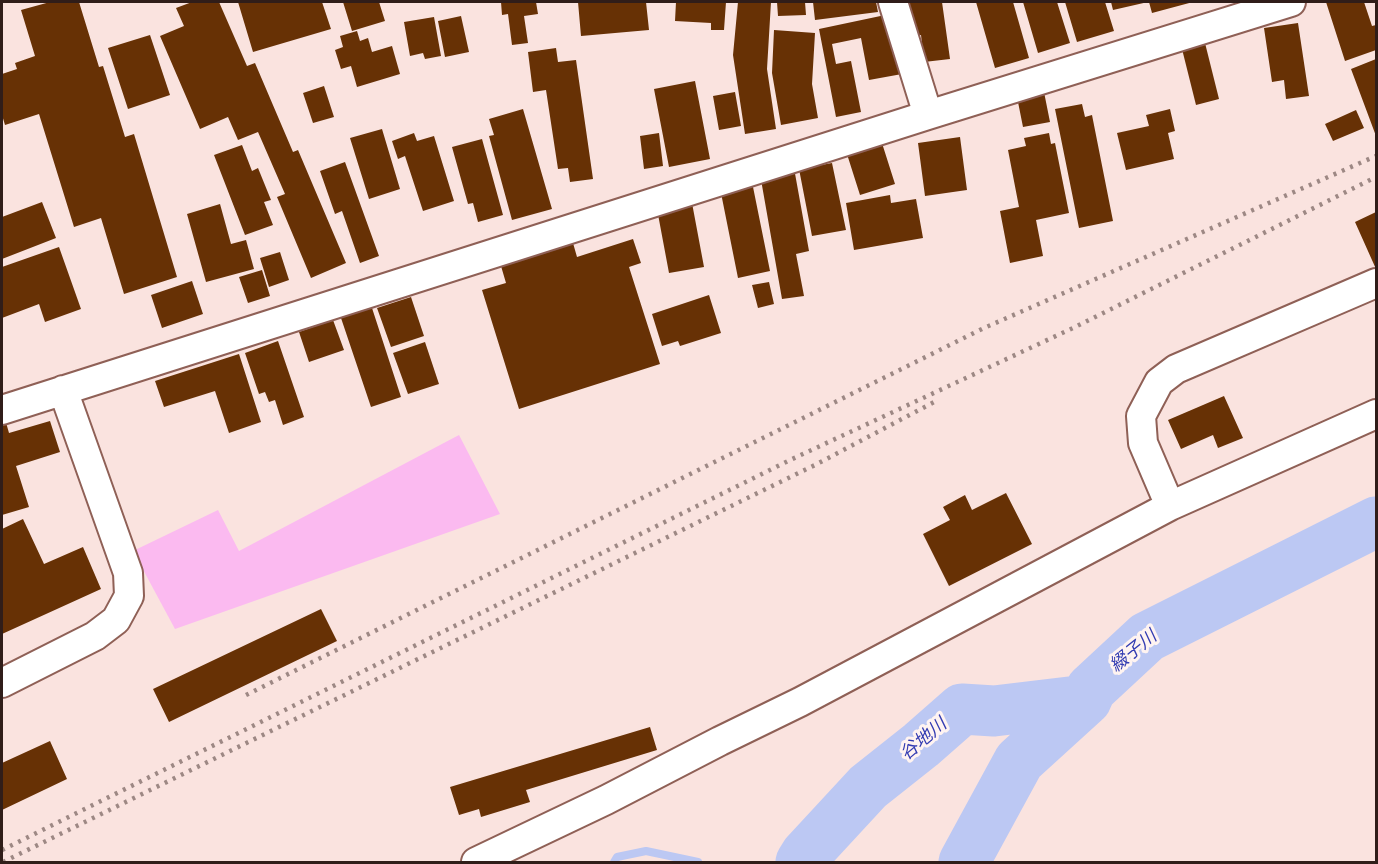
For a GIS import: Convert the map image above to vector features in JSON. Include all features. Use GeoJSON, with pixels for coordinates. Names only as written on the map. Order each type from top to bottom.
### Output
{"type":"FeatureCollection","features":[{"type":"Feature","properties":{"kind":"street"},"geometry":{"type":"LineString","coordinates":[[893,2],[928,115]]}},
{"type":"Feature","properties":{"kind":"street"},"geometry":{"type":"LineString","coordinates":[[3,407],[1291,2]]}},
{"type":"Feature","properties":{"kind":"street"},"geometry":{"type":"LineString","coordinates":[[1170,506],[1143,443],[1141,416],[1159,382],[1176,369],[1377,283]]}},
{"type":"Feature","properties":{"kind":"street"},"geometry":{"type":"LineString","coordinates":[[2,683],[14,679],[95,636],[116,620],[129,596],[128,573],[63,390]]}},
{"type":"Feature","properties":{"kind":"street"},"geometry":{"type":"LineString","coordinates":[[476,862],[606,800],[800,702],[1170,506],[1377,414]]}},
{"type":"Feature","properties":{"kind":"shaded area"},"geometry":{"type":"Polygon","coordinates":[[[459,435],[500,514],[175,629],[133,551],[218,510],[239,551],[459,435]]]}},
{"type":"Feature","properties":{"kind":"building"},"geometry":{"type":"Polygon","coordinates":[[[50,2],[79,2],[99,67],[103,66],[125,137],[134,134],[177,277],[124,294],[101,218],[74,227],[39,114],[5,125],[2,115],[2,74],[17,69],[15,63],[35,56],[21,10],[50,2]]]}},
{"type":"Feature","properties":{"kind":"building"},"geometry":{"type":"Polygon","coordinates":[[[192,2],[219,2],[247,66],[255,63],[293,152],[298,150],[346,263],[311,278],[277,197],[285,194],[258,132],[238,140],[228,117],[200,129],[160,36],[184,26],[176,8],[192,2]]]}},
{"type":"Feature","properties":{"kind":"building"},"geometry":{"type":"Polygon","coordinates":[[[238,2],[322,2],[331,29],[253,52],[238,2]]]}},
{"type":"Feature","properties":{"kind":"building"},"geometry":{"type":"Polygon","coordinates":[[[343,2],[379,2],[385,21],[352,31],[343,2]]]}},
{"type":"Feature","properties":{"kind":"building"},"geometry":{"type":"Polygon","coordinates":[[[501,2],[536,2],[538,14],[524,16],[528,43],[512,45],[508,14],[502,15],[501,2]]]}},
{"type":"Feature","properties":{"kind":"building"},"geometry":{"type":"Polygon","coordinates":[[[578,2],[646,2],[649,30],[581,36],[578,2]]]}},
{"type":"Feature","properties":{"kind":"building"},"geometry":{"type":"Polygon","coordinates":[[[676,2],[726,2],[724,30],[711,30],[711,23],[675,21],[676,2]]]}},
{"type":"Feature","properties":{"kind":"building"},"geometry":{"type":"Polygon","coordinates":[[[738,2],[771,2],[767,69],[776,129],[745,134],[733,55],[738,2]]]}},
{"type":"Feature","properties":{"kind":"building"},"geometry":{"type":"Polygon","coordinates":[[[777,2],[805,2],[806,15],[778,16],[777,2]]]}},
{"type":"Feature","properties":{"kind":"building"},"geometry":{"type":"Polygon","coordinates":[[[813,2],[876,2],[878,12],[815,20],[813,2]]]}},
{"type":"Feature","properties":{"kind":"building"},"geometry":{"type":"Polygon","coordinates":[[[907,2],[942,2],[950,59],[924,62],[921,35],[912,37],[907,2]]]}},
{"type":"Feature","properties":{"kind":"building"},"geometry":{"type":"Polygon","coordinates":[[[976,2],[1013,2],[1029,58],[995,68],[976,2]]]}},
{"type":"Feature","properties":{"kind":"building"},"geometry":{"type":"Polygon","coordinates":[[[1023,2],[1057,2],[1070,43],[1038,53],[1023,2]]]}},
{"type":"Feature","properties":{"kind":"building"},"geometry":{"type":"Polygon","coordinates":[[[1065,2],[1105,2],[1114,31],[1077,42],[1065,2]]]}},
{"type":"Feature","properties":{"kind":"building"},"geometry":{"type":"Polygon","coordinates":[[[1111,2],[1148,2],[1113,10],[1111,2]]]}},
{"type":"Feature","properties":{"kind":"building"},"geometry":{"type":"Polygon","coordinates":[[[1149,2],[1193,2],[1152,13],[1149,2]]]}},
{"type":"Feature","properties":{"kind":"building"},"geometry":{"type":"Polygon","coordinates":[[[1326,2],[1364,2],[1372,26],[1376,25],[1376,50],[1345,61],[1326,2]]]}},
{"type":"Feature","properties":{"kind":"building"},"geometry":{"type":"Polygon","coordinates":[[[890,14],[902,74],[869,80],[861,38],[832,44],[836,64],[851,61],[861,112],[836,117],[819,29],[890,14]]]}},
{"type":"Feature","properties":{"kind":"building"},"geometry":{"type":"Polygon","coordinates":[[[461,16],[469,52],[445,57],[438,21],[461,16]]]}},
{"type":"Feature","properties":{"kind":"building"},"geometry":{"type":"Polygon","coordinates":[[[434,17],[441,56],[425,59],[423,53],[410,56],[404,22],[434,17]]]}},
{"type":"Feature","properties":{"kind":"building"},"geometry":{"type":"Polygon","coordinates":[[[1298,23],[1309,96],[1286,99],[1284,80],[1272,82],[1264,28],[1298,23]]]}},
{"type":"Feature","properties":{"kind":"building"},"geometry":{"type":"Polygon","coordinates":[[[774,30],[815,33],[812,84],[818,118],[781,125],[772,73],[774,30]]]}},
{"type":"Feature","properties":{"kind":"building"},"geometry":{"type":"Polygon","coordinates":[[[357,31],[360,41],[368,38],[372,52],[392,46],[400,74],[357,87],[351,66],[341,69],[335,50],[343,47],[340,36],[357,31]]]}},
{"type":"Feature","properties":{"kind":"building"},"geometry":{"type":"Polygon","coordinates":[[[150,35],[170,95],[128,109],[108,48],[150,35]]]}},
{"type":"Feature","properties":{"kind":"building"},"geometry":{"type":"Polygon","coordinates":[[[1205,43],[1219,99],[1196,105],[1182,49],[1205,43]]]}},
{"type":"Feature","properties":{"kind":"building"},"geometry":{"type":"Polygon","coordinates":[[[556,48],[558,62],[576,60],[593,179],[570,182],[568,168],[558,169],[546,90],[533,92],[528,52],[556,48]]]}},
{"type":"Feature","properties":{"kind":"building"},"geometry":{"type":"Polygon","coordinates":[[[1376,59],[1376,136],[1351,69],[1376,59]]]}},
{"type":"Feature","properties":{"kind":"building"},"geometry":{"type":"Polygon","coordinates":[[[695,81],[710,159],[669,167],[654,89],[695,81]]]}},
{"type":"Feature","properties":{"kind":"building"},"geometry":{"type":"Polygon","coordinates":[[[324,86],[334,117],[313,123],[303,93],[324,86]]]}},
{"type":"Feature","properties":{"kind":"building"},"geometry":{"type":"Polygon","coordinates":[[[735,92],[741,126],[719,130],[713,96],[735,92]]]}},
{"type":"Feature","properties":{"kind":"building"},"geometry":{"type":"Polygon","coordinates":[[[1044,92],[1050,122],[1023,127],[1017,97],[1044,92]]]}},
{"type":"Feature","properties":{"kind":"building"},"geometry":{"type":"Polygon","coordinates":[[[1082,104],[1085,117],[1092,115],[1113,221],[1079,228],[1055,109],[1082,104]]]}},
{"type":"Feature","properties":{"kind":"building"},"geometry":{"type":"Polygon","coordinates":[[[523,109],[552,209],[512,220],[489,136],[494,135],[489,119],[523,109]]]}},
{"type":"Feature","properties":{"kind":"building"},"geometry":{"type":"Polygon","coordinates":[[[1170,109],[1175,131],[1168,133],[1174,159],[1126,170],[1117,133],[1149,126],[1146,115],[1170,109]]]}},
{"type":"Feature","properties":{"kind":"building"},"geometry":{"type":"Polygon","coordinates":[[[1356,110],[1364,128],[1333,141],[1325,124],[1356,110]]]}},
{"type":"Feature","properties":{"kind":"building"},"geometry":{"type":"Polygon","coordinates":[[[382,129],[400,189],[369,199],[350,138],[382,129]]]}},
{"type":"Feature","properties":{"kind":"building"},"geometry":{"type":"Polygon","coordinates":[[[414,133],[417,141],[434,136],[454,201],[423,211],[405,156],[398,159],[392,141],[414,133]]]}},
{"type":"Feature","properties":{"kind":"building"},"geometry":{"type":"Polygon","coordinates":[[[659,133],[663,166],[644,169],[640,136],[659,133]]]}},
{"type":"Feature","properties":{"kind":"building"},"geometry":{"type":"Polygon","coordinates":[[[1049,133],[1051,144],[1055,143],[1069,213],[1036,220],[1043,256],[1010,263],[1000,211],[1019,207],[1008,150],[1026,146],[1024,138],[1049,133]]]}},
{"type":"Feature","properties":{"kind":"building"},"geometry":{"type":"Polygon","coordinates":[[[960,137],[967,190],[925,196],[918,143],[960,137]]]}},
{"type":"Feature","properties":{"kind":"building"},"geometry":{"type":"Polygon","coordinates":[[[482,139],[503,215],[478,222],[473,203],[468,204],[452,147],[482,139]]]}},
{"type":"Feature","properties":{"kind":"building"},"geometry":{"type":"Polygon","coordinates":[[[881,140],[895,184],[860,195],[846,151],[881,140]]]}},
{"type":"Feature","properties":{"kind":"building"},"geometry":{"type":"Polygon","coordinates":[[[242,145],[252,171],[258,168],[271,200],[264,202],[273,225],[245,235],[214,155],[242,145]]]}},
{"type":"Feature","properties":{"kind":"building"},"geometry":{"type":"Polygon","coordinates":[[[345,162],[379,256],[360,263],[342,211],[335,214],[320,171],[345,162]]]}},
{"type":"Feature","properties":{"kind":"building"},"geometry":{"type":"Polygon","coordinates":[[[832,163],[846,230],[812,236],[799,169],[832,163]]]}},
{"type":"Feature","properties":{"kind":"building"},"geometry":{"type":"Polygon","coordinates":[[[794,168],[809,251],[796,254],[804,296],[782,299],[760,174],[794,168]]]}},
{"type":"Feature","properties":{"kind":"building"},"geometry":{"type":"Polygon","coordinates":[[[752,182],[770,271],[738,278],[720,188],[752,182]]]}},
{"type":"Feature","properties":{"kind":"building"},"geometry":{"type":"Polygon","coordinates":[[[890,195],[891,203],[916,199],[923,238],[854,250],[846,203],[890,195]]]}},
{"type":"Feature","properties":{"kind":"building"},"geometry":{"type":"Polygon","coordinates":[[[42,202],[56,238],[2,259],[2,217],[42,202]]]}},
{"type":"Feature","properties":{"kind":"building"},"geometry":{"type":"Polygon","coordinates":[[[692,203],[704,267],[669,273],[657,209],[692,203]]]}},
{"type":"Feature","properties":{"kind":"building"},"geometry":{"type":"Polygon","coordinates":[[[220,204],[231,244],[246,240],[254,269],[206,282],[187,214],[220,204]]]}},
{"type":"Feature","properties":{"kind":"building"},"geometry":{"type":"Polygon","coordinates":[[[1376,212],[1376,269],[1355,222],[1376,212]]]}},
{"type":"Feature","properties":{"kind":"building"},"geometry":{"type":"Polygon","coordinates":[[[633,239],[641,263],[629,267],[660,364],[519,409],[482,290],[506,283],[501,266],[573,243],[577,257],[633,239]]]}},
{"type":"Feature","properties":{"kind":"building"},"geometry":{"type":"Polygon","coordinates":[[[59,247],[81,309],[45,322],[39,304],[2,318],[2,267],[59,247]]]}},
{"type":"Feature","properties":{"kind":"building"},"geometry":{"type":"Polygon","coordinates":[[[280,252],[289,280],[269,287],[260,258],[280,252]]]}},
{"type":"Feature","properties":{"kind":"building"},"geometry":{"type":"Polygon","coordinates":[[[262,270],[270,296],[248,303],[239,277],[262,270]]]}},
{"type":"Feature","properties":{"kind":"building"},"geometry":{"type":"Polygon","coordinates":[[[192,281],[203,314],[162,328],[151,295],[192,281]]]}},
{"type":"Feature","properties":{"kind":"building"},"geometry":{"type":"Polygon","coordinates":[[[769,282],[774,304],[758,308],[752,285],[769,282]]]}},
{"type":"Feature","properties":{"kind":"building"},"geometry":{"type":"Polygon","coordinates":[[[709,295],[721,333],[680,346],[678,341],[662,346],[652,314],[709,295]]]}},
{"type":"Feature","properties":{"kind":"building"},"geometry":{"type":"Polygon","coordinates":[[[411,297],[424,336],[391,347],[377,308],[411,297]]]}},
{"type":"Feature","properties":{"kind":"building"},"geometry":{"type":"Polygon","coordinates":[[[372,308],[401,397],[371,407],[341,318],[372,308]]]}},
{"type":"Feature","properties":{"kind":"building"},"geometry":{"type":"Polygon","coordinates":[[[333,320],[344,350],[309,362],[299,332],[333,320]]]}},
{"type":"Feature","properties":{"kind":"building"},"geometry":{"type":"Polygon","coordinates":[[[278,341],[304,417],[283,425],[275,400],[269,402],[265,392],[259,394],[245,353],[278,341]]]}},
{"type":"Feature","properties":{"kind":"building"},"geometry":{"type":"Polygon","coordinates":[[[425,342],[439,384],[408,394],[393,353],[425,342]]]}},
{"type":"Feature","properties":{"kind":"building"},"geometry":{"type":"Polygon","coordinates":[[[239,354],[261,422],[229,433],[215,391],[164,407],[155,381],[239,354]]]}},
{"type":"Feature","properties":{"kind":"building"},"geometry":{"type":"Polygon","coordinates":[[[1224,396],[1243,438],[1218,448],[1213,435],[1181,449],[1168,420],[1224,396]]]}},
{"type":"Feature","properties":{"kind":"building"},"geometry":{"type":"Polygon","coordinates":[[[5,419],[9,433],[50,421],[60,452],[16,466],[29,507],[2,515],[2,420],[5,419]]]}},
{"type":"Feature","properties":{"kind":"building"},"geometry":{"type":"Polygon","coordinates":[[[1006,493],[1032,544],[949,586],[923,534],[950,520],[943,507],[965,495],[972,510],[1006,493]]]}},
{"type":"Feature","properties":{"kind":"building"},"geometry":{"type":"Polygon","coordinates":[[[23,519],[44,564],[83,547],[101,589],[2,634],[2,529],[23,519]]]}},
{"type":"Feature","properties":{"kind":"building"},"geometry":{"type":"Polygon","coordinates":[[[321,609],[337,641],[169,722],[153,689],[321,609]]]}},
{"type":"Feature","properties":{"kind":"building"},"geometry":{"type":"Polygon","coordinates":[[[650,727],[657,750],[526,790],[530,802],[481,817],[479,809],[459,815],[450,787],[650,727]]]}},
{"type":"Feature","properties":{"kind":"building"},"geometry":{"type":"Polygon","coordinates":[[[50,741],[67,779],[2,810],[2,763],[50,741]]]}},
{"type":"Feature","properties":{"kind":"waterway","name":"綴子川"},"geometry":{"type":"LineString","coordinates":[[964,862],[1019,761],[1086,700],[1091,689],[1147,637],[1376,522]]}},
{"type":"Feature","properties":{"kind":"waterway","name":"谷地川"},"geometry":{"type":"LineString","coordinates":[[801,862],[868,787],[962,709],[994,711],[1086,700]]}},
{"type":"Feature","properties":{"kind":"waterway"},"geometry":{"type":"LineString","coordinates":[[614,862],[617,857],[646,851],[698,862]]}},
{"type":"Feature","properties":{"kind":"railway"},"geometry":{"type":"LineString","coordinates":[[246,695],[984,328],[1376,156]]}},
{"type":"Feature","properties":{"kind":"railway"},"geometry":{"type":"LineString","coordinates":[[2,850],[788,461],[1073,328],[1376,177]]}},
{"type":"Feature","properties":{"kind":"railway"},"geometry":{"type":"LineString","coordinates":[[3,862],[815,465],[936,401]]}}]}
